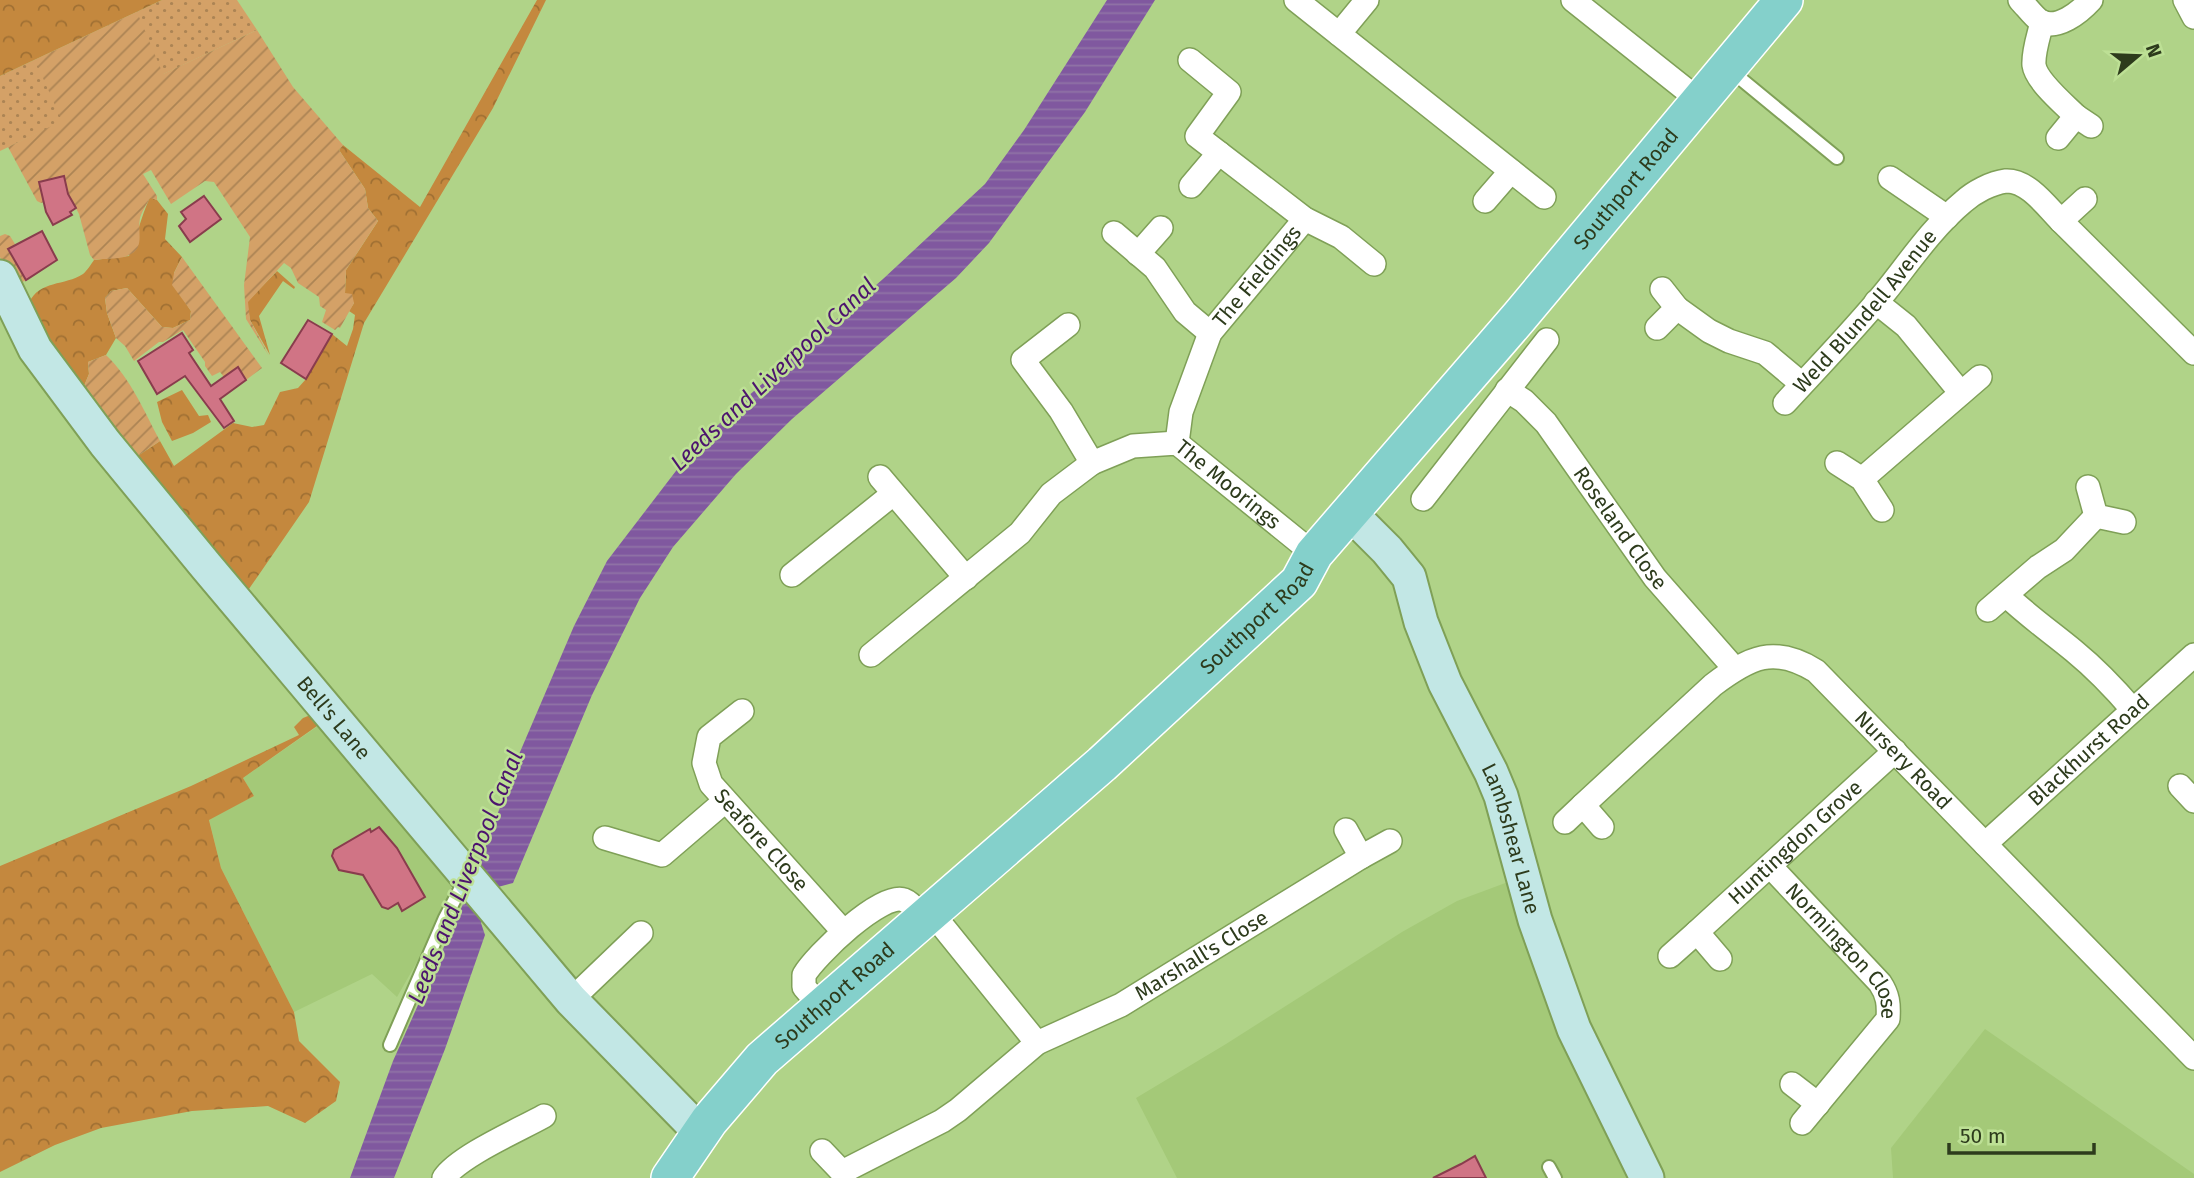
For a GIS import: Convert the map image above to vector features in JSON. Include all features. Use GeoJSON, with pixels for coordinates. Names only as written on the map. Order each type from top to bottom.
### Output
{"type":"FeatureCollection","features":[{"type":"Feature","properties":{"kind":"main road","name":"Southport Road"},"geometry":{"type":"LineString","coordinates":[[670,1178],[700,1132],[762,1059],[1102,764],[1299,582],[1314,554],[1351,514],[1784,0]]}},
{"type":"Feature","properties":{"kind":"street"},"geometry":{"type":"LineString","coordinates":[[1296,0],[1544,197]]}},
{"type":"Feature","properties":{"kind":"street"},"geometry":{"type":"LineString","coordinates":[[1339,34],[1367,0]]}},
{"type":"Feature","properties":{"kind":"street"},"geometry":{"type":"LineString","coordinates":[[1573,0],[1700,101]]}},
{"type":"Feature","properties":{"kind":"street"},"geometry":{"type":"LineString","coordinates":[[2020,0],[2042,22],[2055,23],[2082,10],[2091,0]]}},
{"type":"Feature","properties":{"kind":"street"},"geometry":{"type":"LineString","coordinates":[[2185,0],[2194,17]]}},
{"type":"Feature","properties":{"kind":"street"},"geometry":{"type":"LineString","coordinates":[[2042,22],[2034,65],[2036,72],[2083,121],[2058,138]]}},
{"type":"Feature","properties":{"kind":"street","name":"The Fieldings"},"geometry":{"type":"LineString","coordinates":[[1190,60],[1229,92],[1197,136],[1305,219],[1341,237],[1374,264]]}},
{"type":"Feature","properties":{"kind":"street"},"geometry":{"type":"LineString","coordinates":[[1191,186],[1219,153]]}},
{"type":"Feature","properties":{"kind":"street"},"geometry":{"type":"LineString","coordinates":[[1485,201],[1511,171]]}},
{"type":"Feature","properties":{"kind":"street","name":"Weld Blundell Avenue"},"geometry":{"type":"LineString","coordinates":[[1890,178],[1947,217]]}},
{"type":"Feature","properties":{"kind":"street","name":"Weld Blundell Avenue"},"geometry":{"type":"LineString","coordinates":[[1785,403],[1964,200],[1979,191],[2007,181],[2018,182],[2027,187],[2194,354]]}},
{"type":"Feature","properties":{"kind":"street"},"geometry":{"type":"LineString","coordinates":[[2061,221],[2085,199]]}},
{"type":"Feature","properties":{"kind":"street","name":"The Fieldings"},"geometry":{"type":"LineString","coordinates":[[1177,443],[1181,412],[1210,333],[1305,219]]}},
{"type":"Feature","properties":{"kind":"street"},"geometry":{"type":"LineString","coordinates":[[1138,254],[1161,228]]}},
{"type":"Feature","properties":{"kind":"street","name":"The Fieldings"},"geometry":{"type":"LineString","coordinates":[[1114,233],[1156,268],[1170,285],[1185,312],[1210,333]]}},
{"type":"Feature","properties":{"kind":"street","name":"Bell's Lane"},"geometry":{"type":"LineString","coordinates":[[0,277],[35,349],[105,443],[320,705],[571,1000],[700,1132]]}},
{"type":"Feature","properties":{"kind":"street"},"geometry":{"type":"LineString","coordinates":[[1662,289],[1677,308],[1709,331],[1765,354],[1802,384]]}},
{"type":"Feature","properties":{"kind":"street"},"geometry":{"type":"LineString","coordinates":[[1876,302],[1906,326],[1961,393]]}},
{"type":"Feature","properties":{"kind":"street"},"geometry":{"type":"LineString","coordinates":[[1657,328],[1677,308]]}},
{"type":"Feature","properties":{"kind":"street"},"geometry":{"type":"LineString","coordinates":[[1068,326],[1023,360],[1061,411],[1092,463]]}},
{"type":"Feature","properties":{"kind":"street"},"geometry":{"type":"LineString","coordinates":[[1423,499],[1547,340]]}},
{"type":"Feature","properties":{"kind":"street"},"geometry":{"type":"LineString","coordinates":[[1862,479],[1980,377]]}},
{"type":"Feature","properties":{"kind":"street","name":"Roseland Close"},"geometry":{"type":"LineString","coordinates":[[1507,390],[1524,401],[1546,423],[1661,585],[1735,669]]}},
{"type":"Feature","properties":{"kind":"street","name":"The Moorings"},"geometry":{"type":"LineString","coordinates":[[871,655],[1020,533],[1051,494],[1092,463],[1133,446],[1177,443],[1314,554]]}},
{"type":"Feature","properties":{"kind":"street"},"geometry":{"type":"LineString","coordinates":[[1837,463],[1862,479],[1882,510]]}},
{"type":"Feature","properties":{"kind":"street"},"geometry":{"type":"LineString","coordinates":[[792,575],[886,485],[966,578]]}},
{"type":"Feature","properties":{"kind":"street"},"geometry":{"type":"LineString","coordinates":[[2088,487],[2096,516]]}},
{"type":"Feature","properties":{"kind":"street","name":"Lambshear Lane"},"geometry":{"type":"LineString","coordinates":[[1351,514],[1387,550],[1409,577],[1421,622],[1445,683],[1501,796],[1535,920],[1574,1029],[1647,1178]]}},
{"type":"Feature","properties":{"kind":"street"},"geometry":{"type":"LineString","coordinates":[[2096,516],[2124,522]]}},
{"type":"Feature","properties":{"kind":"street"},"geometry":{"type":"LineString","coordinates":[[1988,610],[2038,567],[2064,550],[2096,516]]}},
{"type":"Feature","properties":{"kind":"street"},"geometry":{"type":"LineString","coordinates":[[2006,595],[2028,617],[2106,678],[2133,710]]}},
{"type":"Feature","properties":{"kind":"street","name":"Blackhurst Road"},"geometry":{"type":"LineString","coordinates":[[1985,844],[2194,654]]}},
{"type":"Feature","properties":{"kind":"street","name":"Nursery Road"},"geometry":{"type":"LineString","coordinates":[[1564,822],[1713,685],[1750,661],[1768,656],[1786,656],[1816,671],[2194,1058]]}},
{"type":"Feature","properties":{"kind":"street","name":"Seafore Close"},"geometry":{"type":"LineString","coordinates":[[742,711],[709,737],[704,763],[711,784],[843,932]]}},
{"type":"Feature","properties":{"kind":"street","name":"Huntingdon Grove"},"geometry":{"type":"LineString","coordinates":[[1670,957],[1895,751]]}},
{"type":"Feature","properties":{"kind":"street"},"geometry":{"type":"LineString","coordinates":[[605,838],[662,855],[725,801]]}},
{"type":"Feature","properties":{"kind":"street"},"geometry":{"type":"LineString","coordinates":[[1583,805],[1602,827]]}},
{"type":"Feature","properties":{"kind":"street"},"geometry":{"type":"LineString","coordinates":[[1346,830],[1361,857]]}},
{"type":"Feature","properties":{"kind":"street","name":"Marshall's Close"},"geometry":{"type":"LineString","coordinates":[[843,1175],[942,1121],[1037,1043],[1121,1004],[1390,841]]}},
{"type":"Feature","properties":{"kind":"street","name":"Normington Close"},"geometry":{"type":"LineString","coordinates":[[1771,867],[1880,983],[1887,993],[1889,1006],[1888,1019],[1802,1123]]}},
{"type":"Feature","properties":{"kind":"street"},"geometry":{"type":"LineString","coordinates":[[822,1008],[804,987],[804,975],[843,932],[883,904],[899,899],[905,900],[928,916],[1037,1043]]}},
{"type":"Feature","properties":{"kind":"street"},"geometry":{"type":"LineString","coordinates":[[1697,932],[1720,960]]}},
{"type":"Feature","properties":{"kind":"street"},"geometry":{"type":"LineString","coordinates":[[571,1000],[641,933]]}},
{"type":"Feature","properties":{"kind":"street"},"geometry":{"type":"LineString","coordinates":[[1791,1084],[1818,1104]]}},
{"type":"Feature","properties":{"kind":"street"},"geometry":{"type":"LineString","coordinates":[[444,1178],[448,1171],[466,1159],[544,1116]]}},
{"type":"Feature","properties":{"kind":"street"},"geometry":{"type":"LineString","coordinates":[[822,1151],[843,1175]]}},
{"type":"Feature","properties":{"kind":"lane"},"geometry":{"type":"LineString","coordinates":[[1727,68],[1838,158]]}},
{"type":"Feature","properties":{"kind":"lane"},"geometry":{"type":"LineString","coordinates":[[390,1045],[445,918],[472,884]]}},
{"type":"Feature","properties":{"kind":"shaded area"},"geometry":{"type":"Polygon","coordinates":[[[162,0],[237,0],[257,30],[0,151],[0,76],[162,0]]]}},
{"type":"Feature","properties":{"kind":"shaded area","name":"Leeds and Liverpool Canal"},"geometry":{"type":"Polygon","coordinates":[[[1107,0],[1155,0],[1085,112],[989,243],[956,278],[792,419],[736,474],[673,547],[640,598],[592,695],[513,883],[498,887],[481,923],[485,935],[445,1049],[394,1178],[350,1178],[393,1061],[464,902],[476,897],[478,868],[520,752],[574,626],[607,561],[692,450],[746,398],[883,279],[985,184],[1024,130],[1107,0]]]}},
{"type":"Feature","properties":{"kind":"shaded area"},"geometry":{"type":"Polygon","coordinates":[[[137,12],[163,74],[257,30],[293,87],[343,145],[339,150],[365,189],[368,208],[378,221],[346,270],[345,293],[352,294],[354,303],[340,328],[335,330],[322,322],[326,310],[320,306],[319,297],[298,283],[291,268],[284,263],[248,302],[250,320],[269,356],[246,319],[244,285],[250,237],[214,182],[205,181],[171,204],[151,170],[143,174],[157,200],[150,198],[141,215],[137,249],[127,256],[115,258],[94,260],[90,255],[79,214],[69,195],[41,203],[37,201],[8,147],[62,121],[35,60],[137,12]]]}},
{"type":"Feature","properties":{"kind":"shaded area"},"geometry":{"type":"Polygon","coordinates":[[[0,236],[10,236],[15,244],[8,250],[26,280],[14,287],[0,257],[0,236]]]}},
{"type":"Feature","properties":{"kind":"shaded area"},"geometry":{"type":"Polygon","coordinates":[[[182,257],[262,368],[246,380],[238,367],[224,377],[220,372],[212,376],[183,330],[159,342],[134,361],[125,346],[116,338],[105,298],[111,291],[127,288],[162,327],[173,328],[190,320],[191,311],[172,285],[174,273],[182,257]]]}},
{"type":"Feature","properties":{"kind":"shaded area"},"geometry":{"type":"Polygon","coordinates":[[[106,355],[130,385],[160,441],[136,457],[78,388],[84,386],[89,374],[88,362],[106,355]]]}},
{"type":"Feature","properties":{"kind":"shaded area"},"geometry":{"type":"Polygon","coordinates":[[[318,726],[451,886],[449,906],[397,997],[372,974],[294,1012],[221,868],[209,819],[254,796],[243,778],[318,726]]]}},
{"type":"Feature","properties":{"kind":"shaded area"},"geometry":{"type":"Polygon","coordinates":[[[1508,882],[1525,944],[1550,1012],[1580,1081],[1628,1178],[1177,1178],[1136,1098],[1402,932],[1457,901],[1508,882]]]}},
{"type":"Feature","properties":{"kind":"shaded area"},"geometry":{"type":"Polygon","coordinates":[[[1985,1029],[2194,1174],[2194,1178],[1893,1178],[1891,1148],[1985,1029]]]}},
{"type":"Feature","properties":{"kind":"green space"},"geometry":{"type":"Polygon","coordinates":[[[0,0],[162,0],[0,76],[0,0]]]}},
{"type":"Feature","properties":{"kind":"green space"},"geometry":{"type":"Polygon","coordinates":[[[537,0],[546,0],[493,108],[364,323],[309,502],[242,599],[136,457],[160,441],[174,466],[233,423],[252,427],[264,425],[280,392],[298,388],[332,334],[347,346],[355,315],[349,311],[354,303],[345,293],[346,270],[378,221],[368,208],[365,189],[339,150],[343,145],[420,207],[537,0]]]}},
{"type":"Feature","properties":{"kind":"green space"},"geometry":{"type":"Polygon","coordinates":[[[150,197],[157,200],[168,214],[165,239],[182,257],[174,273],[191,311],[190,320],[173,328],[162,327],[127,288],[111,291],[105,298],[116,338],[106,355],[88,362],[89,374],[84,386],[78,388],[67,375],[29,303],[39,290],[83,274],[94,260],[129,256],[150,197]]]}},
{"type":"Feature","properties":{"kind":"green space"},"geometry":{"type":"Polygon","coordinates":[[[277,271],[295,287],[294,289],[283,281],[259,316],[270,355],[250,320],[247,302],[277,271]]]}},
{"type":"Feature","properties":{"kind":"green space"},"geometry":{"type":"Polygon","coordinates":[[[182,390],[199,416],[208,415],[211,422],[172,441],[162,422],[157,402],[182,390]]]}},
{"type":"Feature","properties":{"kind":"green space"},"geometry":{"type":"Polygon","coordinates":[[[313,714],[337,739],[332,743],[317,726],[243,778],[254,796],[209,820],[221,868],[294,1012],[299,1041],[340,1082],[336,1101],[305,1123],[268,1106],[192,1111],[101,1128],[55,1145],[0,1172],[0,866],[191,786],[299,735],[294,727],[303,718],[313,714]]]}},
{"type":"Feature","properties":{"kind":"building"},"geometry":{"type":"Polygon","coordinates":[[[64,176],[68,194],[76,208],[70,212],[72,215],[53,225],[46,212],[39,182],[64,176]]]}},
{"type":"Feature","properties":{"kind":"building"},"geometry":{"type":"Polygon","coordinates":[[[204,196],[221,219],[190,242],[179,226],[186,219],[181,212],[204,196]]]}},
{"type":"Feature","properties":{"kind":"building"},"geometry":{"type":"Polygon","coordinates":[[[42,231],[57,260],[26,280],[8,249],[42,231]]]}},
{"type":"Feature","properties":{"kind":"building"},"geometry":{"type":"Polygon","coordinates":[[[308,320],[332,334],[306,379],[281,363],[308,320]]]}},
{"type":"Feature","properties":{"kind":"building"},"geometry":{"type":"Polygon","coordinates":[[[182,333],[193,350],[189,353],[211,386],[238,367],[246,380],[220,399],[234,421],[224,428],[185,376],[157,394],[138,361],[182,333]]]}},
{"type":"Feature","properties":{"kind":"building"},"geometry":{"type":"Polygon","coordinates":[[[379,827],[397,848],[425,897],[402,911],[398,903],[388,909],[382,907],[363,875],[339,870],[332,856],[334,850],[370,829],[371,832],[379,827]]]}},
{"type":"Feature","properties":{"kind":"building"},"geometry":{"type":"Polygon","coordinates":[[[1475,1156],[1486,1178],[1433,1178],[1461,1164],[1475,1156]]]}}]}
